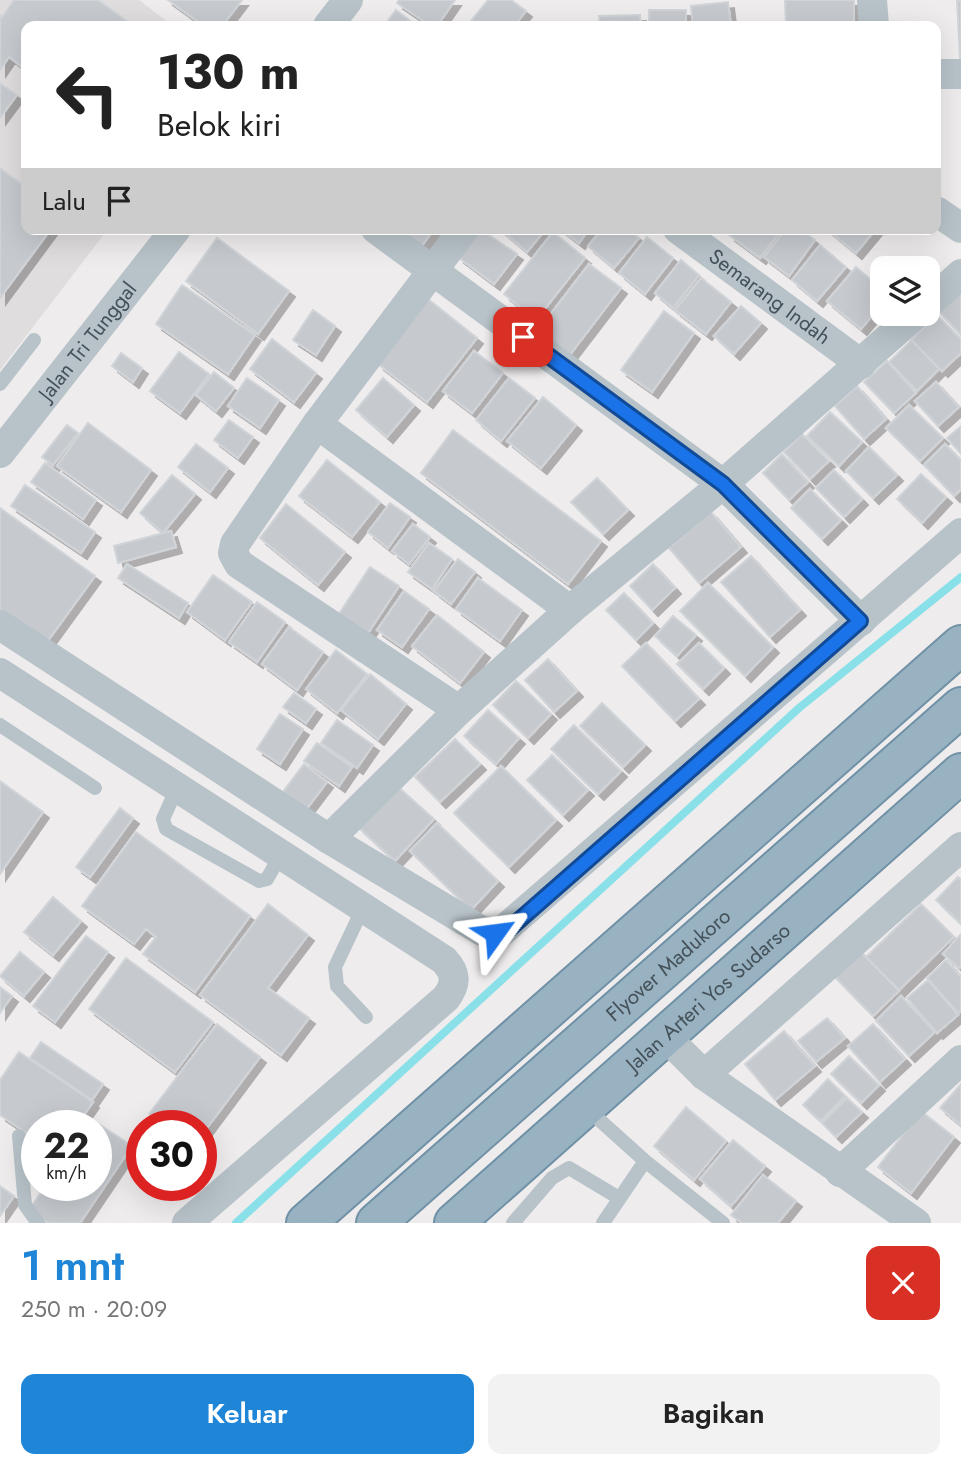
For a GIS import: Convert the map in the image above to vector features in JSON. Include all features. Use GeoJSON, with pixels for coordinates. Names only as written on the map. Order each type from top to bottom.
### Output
{"type":"FeatureCollection","features":[{"type":"Feature","properties":{"kind":"highway"},"geometry":{"type":"LineString","coordinates":[[306,1223],[961,645]]}},
{"type":"Feature","properties":{"kind":"highway","name":"Flyover Madukoro"},"geometry":{"type":"LineString","coordinates":[[376,1223],[961,707]]}},
{"type":"Feature","properties":{"kind":"highway","name":"Flyover Madukoro"},"geometry":{"type":"LineString","coordinates":[[399,1223],[961,726]]}},
{"type":"Feature","properties":{"kind":"highway","name":"Jalan Arteri Yos Sudarso"},"geometry":{"type":"LineString","coordinates":[[454,1223],[961,773]]}},
{"type":"Feature","properties":{"kind":"street"},"geometry":{"type":"LineString","coordinates":[[332,21],[348,0]]}},
{"type":"Feature","properties":{"kind":"street"},"geometry":{"type":"LineString","coordinates":[[872,0],[874,21]]}},
{"type":"Feature","properties":{"kind":"street"},"geometry":{"type":"LineString","coordinates":[[941,74],[961,74]]}},
{"type":"Feature","properties":{"kind":"street"},"geometry":{"type":"LineString","coordinates":[[941,214],[961,228]]}},
{"type":"Feature","properties":{"kind":"street","name":"Jalan Tri Tunggal"},"geometry":{"type":"LineString","coordinates":[[0,453],[171,235]]}},
{"type":"Feature","properties":{"kind":"street"},"geometry":{"type":"LineString","coordinates":[[384,235],[723,484],[860,621]]}},
{"type":"Feature","properties":{"kind":"street"},"geometry":{"type":"LineString","coordinates":[[459,710],[236,560],[235,544],[317,424],[460,235]]}},
{"type":"Feature","properties":{"kind":"street","name":"Semarang Indah"},"geometry":{"type":"LineString","coordinates":[[686,235],[860,363]]}},
{"type":"Feature","properties":{"kind":"street"},"geometry":{"type":"LineString","coordinates":[[940,293],[961,274]]}},
{"type":"Feature","properties":{"kind":"street"},"geometry":{"type":"LineString","coordinates":[[329,839],[459,710],[570,610],[723,484],[902,326]]}},
{"type":"Feature","properties":{"kind":"street"},"geometry":{"type":"LineString","coordinates":[[317,424],[570,610]]}},
{"type":"Feature","properties":{"kind":"street"},"geometry":{"type":"LineString","coordinates":[[0,625],[329,839],[482,931],[500,933],[961,533]]}},
{"type":"Feature","properties":{"kind":"street"},"geometry":{"type":"LineString","coordinates":[[0,673],[444,960],[455,975],[450,992],[187,1223]]}},
{"type":"Feature","properties":{"kind":"street"},"geometry":{"type":"LineString","coordinates":[[704,1075],[961,847]]}},
{"type":"Feature","properties":{"kind":"street"},"geometry":{"type":"LineString","coordinates":[[665,1036],[704,1075],[916,1223]]}},
{"type":"Feature","properties":{"kind":"street"},"geometry":{"type":"LineString","coordinates":[[840,1172],[961,1060]]}},
{"type":"Feature","properties":{"kind":"lane"},"geometry":{"type":"LineString","coordinates":[[0,384],[34,340]]}},
{"type":"Feature","properties":{"kind":"lane"},"geometry":{"type":"LineString","coordinates":[[0,726],[95,788]]}},
{"type":"Feature","properties":{"kind":"lane"},"geometry":{"type":"LineString","coordinates":[[177,788],[163,818],[166,829],[259,881],[267,879],[280,856]]}},
{"type":"Feature","properties":{"kind":"lane"},"geometry":{"type":"LineString","coordinates":[[363,908],[335,967],[337,986],[366,1017]]}},
{"type":"Feature","properties":{"kind":"lane"},"geometry":{"type":"LineString","coordinates":[[584,1107],[723,1223]]}},
{"type":"Feature","properties":{"kind":"lane"},"geometry":{"type":"LineString","coordinates":[[19,1136],[25,1205],[38,1223]]}},
{"type":"Feature","properties":{"kind":"lane"},"geometry":{"type":"LineString","coordinates":[[603,1223],[645,1160]]}},
{"type":"Feature","properties":{"kind":"lane"},"geometry":{"type":"LineString","coordinates":[[513,1223],[552,1178],[569,1168],[620,1198]]}},
{"type":"Feature","properties":{"kind":"shaded area"},"geometry":{"type":"Polygon","coordinates":[[[0,0],[139,0],[166,21],[21,21],[21,235],[103,235],[0,370],[0,0]]]}},
{"type":"Feature","properties":{"kind":"building"},"geometry":{"type":"Polygon","coordinates":[[[14,0],[98,0],[127,21],[21,21],[21,66],[9,57],[0,70],[0,15],[2,17],[14,0]]]}},
{"type":"Feature","properties":{"kind":"building"},"geometry":{"type":"Polygon","coordinates":[[[168,0],[242,0],[226,21],[197,21],[168,0]]]}},
{"type":"Feature","properties":{"kind":"building"},"geometry":{"type":"Polygon","coordinates":[[[399,0],[455,0],[440,21],[424,21],[397,3],[399,0]]]}},
{"type":"Feature","properties":{"kind":"building"},"geometry":{"type":"Polygon","coordinates":[[[488,0],[511,0],[526,11],[518,21],[471,21],[488,0]]]}},
{"type":"Feature","properties":{"kind":"building"},"geometry":{"type":"Polygon","coordinates":[[[785,0],[854,0],[854,21],[786,21],[785,0]]]}},
{"type":"Feature","properties":{"kind":"building"},"geometry":{"type":"Polygon","coordinates":[[[957,1],[961,1],[961,58],[960,58],[957,1]]]}},
{"type":"Feature","properties":{"kind":"building"},"geometry":{"type":"Polygon","coordinates":[[[728,2],[730,21],[692,21],[691,6],[728,2]]]}},
{"type":"Feature","properties":{"kind":"building"},"geometry":{"type":"Polygon","coordinates":[[[396,10],[410,21],[388,21],[396,10]]]}},
{"type":"Feature","properties":{"kind":"building"},"geometry":{"type":"Polygon","coordinates":[[[649,10],[686,10],[686,21],[649,21],[649,10]]]}},
{"type":"Feature","properties":{"kind":"building"},"geometry":{"type":"Polygon","coordinates":[[[640,15],[641,21],[600,21],[599,16],[640,15]]]}},
{"type":"Feature","properties":{"kind":"building"},"geometry":{"type":"Polygon","coordinates":[[[0,83],[17,95],[0,118],[0,83]]]}},
{"type":"Feature","properties":{"kind":"building"},"geometry":{"type":"Polygon","coordinates":[[[0,168],[21,183],[21,235],[47,235],[0,298],[0,168]]]}},
{"type":"Feature","properties":{"kind":"building"},"geometry":{"type":"Polygon","coordinates":[[[406,235],[430,235],[421,247],[406,235]]]}},
{"type":"Feature","properties":{"kind":"building"},"geometry":{"type":"Polygon","coordinates":[[[475,235],[489,235],[517,254],[494,284],[458,257],[475,235]]]}},
{"type":"Feature","properties":{"kind":"building"},"geometry":{"type":"Polygon","coordinates":[[[507,235],[541,235],[527,252],[507,235]]]}},
{"type":"Feature","properties":{"kind":"building"},"geometry":{"type":"Polygon","coordinates":[[[551,235],[557,235],[585,258],[536,320],[504,294],[551,235]]]}},
{"type":"Feature","properties":{"kind":"building"},"geometry":{"type":"Polygon","coordinates":[[[569,235],[585,235],[579,243],[569,235]]]}},
{"type":"Feature","properties":{"kind":"building"},"geometry":{"type":"Polygon","coordinates":[[[597,235],[636,235],[639,238],[614,268],[588,246],[597,235]]]}},
{"type":"Feature","properties":{"kind":"building"},"geometry":{"type":"Polygon","coordinates":[[[729,235],[777,235],[760,258],[729,235]]]}},
{"type":"Feature","properties":{"kind":"building"},"geometry":{"type":"Polygon","coordinates":[[[781,235],[808,235],[815,240],[789,276],[764,257],[781,235]]]}},
{"type":"Feature","properties":{"kind":"building"},"geometry":{"type":"Polygon","coordinates":[[[834,235],[871,235],[856,253],[834,235]]]}},
{"type":"Feature","properties":{"kind":"building"},"geometry":{"type":"Polygon","coordinates":[[[647,237],[673,258],[645,294],[619,273],[647,237]]]}},
{"type":"Feature","properties":{"kind":"building"},"geometry":{"type":"Polygon","coordinates":[[[217,238],[289,291],[258,334],[186,281],[217,238]]]}},
{"type":"Feature","properties":{"kind":"building"},"geometry":{"type":"Polygon","coordinates":[[[820,245],[846,267],[817,301],[792,280],[820,245]]]}},
{"type":"Feature","properties":{"kind":"building"},"geometry":{"type":"Polygon","coordinates":[[[681,260],[699,275],[673,308],[655,293],[681,260]]]}},
{"type":"Feature","properties":{"kind":"building"},"geometry":{"type":"Polygon","coordinates":[[[589,264],[621,288],[568,357],[536,333],[589,264]]]}},
{"type":"Feature","properties":{"kind":"building"},"geometry":{"type":"Polygon","coordinates":[[[856,267],[870,279],[870,318],[861,329],[827,301],[856,267]]]}},
{"type":"Feature","properties":{"kind":"building"},"geometry":{"type":"Polygon","coordinates":[[[701,278],[731,302],[706,334],[675,310],[701,278]]]}},
{"type":"Feature","properties":{"kind":"building"},"geometry":{"type":"Polygon","coordinates":[[[182,285],[255,335],[228,374],[156,324],[182,285]]]}},
{"type":"Feature","properties":{"kind":"building"},"geometry":{"type":"Polygon","coordinates":[[[961,291],[961,335],[940,313],[961,291]]]}},
{"type":"Feature","properties":{"kind":"building"},"geometry":{"type":"Polygon","coordinates":[[[428,299],[477,338],[427,402],[378,364],[428,299]]]}},
{"type":"Feature","properties":{"kind":"building"},"geometry":{"type":"Polygon","coordinates":[[[741,306],[761,323],[734,354],[714,336],[741,306]]]}},
{"type":"Feature","properties":{"kind":"building"},"geometry":{"type":"Polygon","coordinates":[[[313,310],[335,326],[316,355],[293,340],[313,310]]]}},
{"type":"Feature","properties":{"kind":"building"},"geometry":{"type":"Polygon","coordinates":[[[664,311],[694,333],[652,392],[621,370],[664,311]]]}},
{"type":"Feature","properties":{"kind":"building"},"geometry":{"type":"Polygon","coordinates":[[[940,318],[961,339],[961,353],[942,371],[911,340],[926,326],[940,326],[940,318]]]}},
{"type":"Feature","properties":{"kind":"building"},"geometry":{"type":"Polygon","coordinates":[[[272,339],[316,373],[294,402],[250,369],[272,339]]]}},
{"type":"Feature","properties":{"kind":"building"},"geometry":{"type":"Polygon","coordinates":[[[912,340],[939,369],[917,391],[889,362],[912,340]]]}},
{"type":"Feature","properties":{"kind":"building"},"geometry":{"type":"Polygon","coordinates":[[[474,351],[503,373],[472,413],[443,391],[474,351]]]}},
{"type":"Feature","properties":{"kind":"building"},"geometry":{"type":"Polygon","coordinates":[[[179,352],[209,374],[180,413],[150,391],[179,352]]]}},
{"type":"Feature","properties":{"kind":"building"},"geometry":{"type":"Polygon","coordinates":[[[121,353],[142,368],[133,382],[112,366],[121,353]]]}},
{"type":"Feature","properties":{"kind":"building"},"geometry":{"type":"Polygon","coordinates":[[[887,361],[916,393],[894,413],[864,382],[887,361]]]}},
{"type":"Feature","properties":{"kind":"building"},"geometry":{"type":"Polygon","coordinates":[[[214,372],[234,388],[216,411],[196,395],[214,372]]]}},
{"type":"Feature","properties":{"kind":"building"},"geometry":{"type":"Polygon","coordinates":[[[247,378],[279,400],[260,428],[228,406],[247,378]]]}},
{"type":"Feature","properties":{"kind":"building"},"geometry":{"type":"Polygon","coordinates":[[[383,378],[414,405],[387,437],[356,410],[383,378]]]}},
{"type":"Feature","properties":{"kind":"building"},"geometry":{"type":"Polygon","coordinates":[[[509,378],[535,398],[501,441],[476,420],[509,378]]]}},
{"type":"Feature","properties":{"kind":"building"},"geometry":{"type":"Polygon","coordinates":[[[936,382],[959,407],[938,426],[915,401],[936,382]]]}},
{"type":"Feature","properties":{"kind":"building"},"geometry":{"type":"Polygon","coordinates":[[[857,386],[886,419],[864,439],[835,406],[857,386]]]}},
{"type":"Feature","properties":{"kind":"building"},"geometry":{"type":"Polygon","coordinates":[[[543,397],[576,425],[541,468],[507,441],[543,397]]]}},
{"type":"Feature","properties":{"kind":"building"},"geometry":{"type":"Polygon","coordinates":[[[909,405],[943,438],[920,461],[886,428],[909,405]]]}},
{"type":"Feature","properties":{"kind":"building"},"geometry":{"type":"Polygon","coordinates":[[[830,412],[862,442],[839,466],[807,436],[830,412]]]}},
{"type":"Feature","properties":{"kind":"building"},"geometry":{"type":"Polygon","coordinates":[[[229,420],[253,437],[238,458],[214,440],[229,420]]]}},
{"type":"Feature","properties":{"kind":"building"},"geometry":{"type":"Polygon","coordinates":[[[88,423],[151,470],[121,512],[57,466],[88,423]]]}},
{"type":"Feature","properties":{"kind":"building"},"geometry":{"type":"Polygon","coordinates":[[[67,425],[78,433],[53,465],[42,457],[67,425]]]}},
{"type":"Feature","properties":{"kind":"building"},"geometry":{"type":"Polygon","coordinates":[[[961,426],[961,454],[947,438],[961,426]]]}},
{"type":"Feature","properties":{"kind":"building"},"geometry":{"type":"Polygon","coordinates":[[[453,430],[601,541],[568,584],[421,473],[453,430]]]}},
{"type":"Feature","properties":{"kind":"building"},"geometry":{"type":"Polygon","coordinates":[[[802,434],[829,461],[810,479],[784,452],[802,434]]]}},
{"type":"Feature","properties":{"kind":"building"},"geometry":{"type":"Polygon","coordinates":[[[196,444],[228,468],[210,492],[178,467],[196,444]]]}},
{"type":"Feature","properties":{"kind":"building"},"geometry":{"type":"Polygon","coordinates":[[[945,444],[961,460],[961,489],[954,496],[924,465],[945,444]]]}},
{"type":"Feature","properties":{"kind":"building"},"geometry":{"type":"Polygon","coordinates":[[[869,447],[897,475],[873,498],[846,471],[869,447]]]}},
{"type":"Feature","properties":{"kind":"building"},"geometry":{"type":"Polygon","coordinates":[[[782,454],[808,482],[789,500],[763,473],[782,454]]]}},
{"type":"Feature","properties":{"kind":"building"},"geometry":{"type":"Polygon","coordinates":[[[327,460],[380,502],[352,537],[299,496],[327,460]]]}},
{"type":"Feature","properties":{"kind":"building"},"geometry":{"type":"Polygon","coordinates":[[[45,463],[96,500],[83,519],[31,482],[45,463]]]}},
{"type":"Feature","properties":{"kind":"building"},"geometry":{"type":"Polygon","coordinates":[[[834,470],[862,499],[844,517],[816,488],[834,470]]]}},
{"type":"Feature","properties":{"kind":"building"},"geometry":{"type":"Polygon","coordinates":[[[921,474],[946,497],[922,523],[897,499],[921,474]]]}},
{"type":"Feature","properties":{"kind":"building"},"geometry":{"type":"Polygon","coordinates":[[[172,475],[195,494],[163,533],[140,513],[172,475]]]}},
{"type":"Feature","properties":{"kind":"building"},"geometry":{"type":"Polygon","coordinates":[[[597,478],[628,510],[603,534],[571,502],[597,478]]]}},
{"type":"Feature","properties":{"kind":"building"},"geometry":{"type":"Polygon","coordinates":[[[25,485],[95,532],[81,553],[11,506],[25,485]]]}},
{"type":"Feature","properties":{"kind":"building"},"geometry":{"type":"Polygon","coordinates":[[[810,489],[841,520],[822,539],[791,508],[810,489]]]}},
{"type":"Feature","properties":{"kind":"building"},"geometry":{"type":"Polygon","coordinates":[[[390,503],[410,517],[388,548],[368,532],[390,503]]]}},
{"type":"Feature","properties":{"kind":"building"},"geometry":{"type":"Polygon","coordinates":[[[286,504],[345,552],[318,585],[260,538],[286,504]]]}},
{"type":"Feature","properties":{"kind":"building"},"geometry":{"type":"Polygon","coordinates":[[[0,508],[95,576],[44,646],[0,614],[0,508]]]}},
{"type":"Feature","properties":{"kind":"building"},"geometry":{"type":"Polygon","coordinates":[[[711,512],[741,547],[699,583],[669,548],[711,512]]]}},
{"type":"Feature","properties":{"kind":"building"},"geometry":{"type":"Polygon","coordinates":[[[413,524],[430,537],[409,564],[392,551],[413,524]]]}},
{"type":"Feature","properties":{"kind":"building"},"geometry":{"type":"Polygon","coordinates":[[[171,531],[176,547],[118,563],[114,546],[171,531]]]}},
{"type":"Feature","properties":{"kind":"building"},"geometry":{"type":"Polygon","coordinates":[[[429,543],[452,559],[432,589],[408,572],[429,543]]]}},
{"type":"Feature","properties":{"kind":"building"},"geometry":{"type":"Polygon","coordinates":[[[751,556],[800,610],[770,637],[721,582],[751,556]]]}},
{"type":"Feature","properties":{"kind":"building"},"geometry":{"type":"Polygon","coordinates":[[[458,559],[475,572],[451,604],[434,591],[458,559]]]}},
{"type":"Feature","properties":{"kind":"building"},"geometry":{"type":"Polygon","coordinates":[[[127,564],[188,603],[179,618],[118,578],[127,564]]]}},
{"type":"Feature","properties":{"kind":"building"},"geometry":{"type":"Polygon","coordinates":[[[653,564],[675,588],[652,610],[630,586],[653,564]]]}},
{"type":"Feature","properties":{"kind":"building"},"geometry":{"type":"Polygon","coordinates":[[[370,567],[399,586],[368,633],[339,614],[370,567]]]}},
{"type":"Feature","properties":{"kind":"building"},"geometry":{"type":"Polygon","coordinates":[[[213,575],[252,602],[225,640],[187,612],[213,575]]]}},
{"type":"Feature","properties":{"kind":"building"},"geometry":{"type":"Polygon","coordinates":[[[478,578],[522,610],[500,641],[456,609],[478,578]]]}},
{"type":"Feature","properties":{"kind":"building"},"geometry":{"type":"Polygon","coordinates":[[[708,583],[773,647],[745,676],[680,611],[708,583]]]}},
{"type":"Feature","properties":{"kind":"building"},"geometry":{"type":"Polygon","coordinates":[[[404,591],[429,609],[402,647],[377,630],[404,591]]]}},
{"type":"Feature","properties":{"kind":"building"},"geometry":{"type":"Polygon","coordinates":[[[624,593],[653,623],[636,640],[606,610],[624,593]]]}},
{"type":"Feature","properties":{"kind":"building"},"geometry":{"type":"Polygon","coordinates":[[[257,602],[285,622],[257,662],[229,642],[257,602]]]}},
{"type":"Feature","properties":{"kind":"building"},"geometry":{"type":"Polygon","coordinates":[[[437,615],[484,652],[460,683],[412,646],[437,615]]]}},
{"type":"Feature","properties":{"kind":"building"},"geometry":{"type":"Polygon","coordinates":[[[673,616],[696,635],[677,656],[655,636],[673,616]]]}},
{"type":"Feature","properties":{"kind":"building"},"geometry":{"type":"Polygon","coordinates":[[[289,627],[323,652],[297,690],[262,664],[289,627]]]}},
{"type":"Feature","properties":{"kind":"building"},"geometry":{"type":"Polygon","coordinates":[[[646,643],[699,699],[675,721],[622,666],[646,643]]]}},
{"type":"Feature","properties":{"kind":"building"},"geometry":{"type":"Polygon","coordinates":[[[699,643],[724,668],[703,689],[677,664],[699,643]]]}},
{"type":"Feature","properties":{"kind":"building"},"geometry":{"type":"Polygon","coordinates":[[[336,650],[367,674],[337,713],[306,689],[336,650]]]}},
{"type":"Feature","properties":{"kind":"building"},"geometry":{"type":"Polygon","coordinates":[[[548,659],[577,691],[554,712],[525,680],[548,659]]]}},
{"type":"Feature","properties":{"kind":"building"},"geometry":{"type":"Polygon","coordinates":[[[370,674],[406,704],[378,739],[341,710],[370,674]]]}},
{"type":"Feature","properties":{"kind":"building"},"geometry":{"type":"Polygon","coordinates":[[[516,681],[551,714],[528,738],[493,705],[516,681]]]}},
{"type":"Feature","properties":{"kind":"building"},"geometry":{"type":"Polygon","coordinates":[[[294,693],[316,709],[306,723],[283,707],[294,693]]]}},
{"type":"Feature","properties":{"kind":"building"},"geometry":{"type":"Polygon","coordinates":[[[602,703],[645,745],[623,767],[580,726],[602,703]]]}},
{"type":"Feature","properties":{"kind":"building"},"geometry":{"type":"Polygon","coordinates":[[[488,710],[519,738],[496,764],[464,736],[488,710]]]}},
{"type":"Feature","properties":{"kind":"building"},"geometry":{"type":"Polygon","coordinates":[[[280,714],[303,729],[280,764],[257,749],[280,714]]]}},
{"type":"Feature","properties":{"kind":"building"},"geometry":{"type":"Polygon","coordinates":[[[337,720],[373,745],[357,768],[321,743],[337,720]]]}},
{"type":"Feature","properties":{"kind":"building"},"geometry":{"type":"Polygon","coordinates":[[[574,725],[621,771],[598,794],[551,749],[574,725]]]}},
{"type":"Feature","properties":{"kind":"building"},"geometry":{"type":"Polygon","coordinates":[[[455,739],[480,764],[440,802],[415,777],[455,739]]]}},
{"type":"Feature","properties":{"kind":"building"},"geometry":{"type":"Polygon","coordinates":[[[317,743],[352,767],[339,786],[304,761],[317,743]]]}},
{"type":"Feature","properties":{"kind":"building"},"geometry":{"type":"Polygon","coordinates":[[[552,755],[588,790],[563,815],[527,780],[552,755]]]}},
{"type":"Feature","properties":{"kind":"building"},"geometry":{"type":"Polygon","coordinates":[[[304,764],[327,782],[305,811],[282,793],[304,764]]]}},
{"type":"Feature","properties":{"kind":"building"},"geometry":{"type":"Polygon","coordinates":[[[501,766],[556,820],[509,867],[454,813],[501,766]]]}},
{"type":"Feature","properties":{"kind":"building"},"geometry":{"type":"Polygon","coordinates":[[[0,781],[43,812],[0,874],[0,781]]]}},
{"type":"Feature","properties":{"kind":"building"},"geometry":{"type":"Polygon","coordinates":[[[396,785],[434,819],[395,861],[358,827],[396,785]]]}},
{"type":"Feature","properties":{"kind":"building"},"geometry":{"type":"Polygon","coordinates":[[[120,808],[133,818],[90,877],[76,867],[120,808]]]}},
{"type":"Feature","properties":{"kind":"building"},"geometry":{"type":"Polygon","coordinates":[[[437,823],[498,881],[471,910],[410,851],[437,823]]]}},
{"type":"Feature","properties":{"kind":"building"},"geometry":{"type":"Polygon","coordinates":[[[136,832],[250,916],[195,992],[143,954],[156,937],[146,929],[134,944],[82,906],[136,832]]]}},
{"type":"Feature","properties":{"kind":"building"},"geometry":{"type":"Polygon","coordinates":[[[958,877],[961,880],[961,924],[936,900],[958,877]]]}},
{"type":"Feature","properties":{"kind":"building"},"geometry":{"type":"Polygon","coordinates":[[[53,897],[81,921],[53,955],[24,932],[53,897]]]}},
{"type":"Feature","properties":{"kind":"building"},"geometry":{"type":"Polygon","coordinates":[[[268,904],[308,935],[268,988],[309,1018],[281,1055],[200,995],[268,904]]]}},
{"type":"Feature","properties":{"kind":"building"},"geometry":{"type":"Polygon","coordinates":[[[921,904],[954,937],[899,990],[866,957],[921,904]]]}},
{"type":"Feature","properties":{"kind":"building"},"geometry":{"type":"Polygon","coordinates":[[[961,934],[961,966],[959,968],[943,954],[961,934]]]}},
{"type":"Feature","properties":{"kind":"building"},"geometry":{"type":"Polygon","coordinates":[[[86,936],[108,952],[55,1022],[33,1006],[86,936]]]}},
{"type":"Feature","properties":{"kind":"building"},"geometry":{"type":"Polygon","coordinates":[[[855,946],[899,991],[873,1016],[829,971],[855,946]]]}},
{"type":"Feature","properties":{"kind":"building"},"geometry":{"type":"Polygon","coordinates":[[[20,952],[44,972],[24,996],[0,976],[20,952]]]}},
{"type":"Feature","properties":{"kind":"building"},"geometry":{"type":"Polygon","coordinates":[[[126,958],[213,1022],[175,1072],[89,1009],[126,958]]]}},
{"type":"Feature","properties":{"kind":"building"},"geometry":{"type":"Polygon","coordinates":[[[946,960],[961,977],[961,1011],[958,1013],[927,978],[946,960]]]}},
{"type":"Feature","properties":{"kind":"building"},"geometry":{"type":"Polygon","coordinates":[[[928,980],[958,1015],[937,1033],[907,998],[928,980]]]}},
{"type":"Feature","properties":{"kind":"building"},"geometry":{"type":"Polygon","coordinates":[[[0,987],[12,996],[0,1013],[0,987]]]}},
{"type":"Feature","properties":{"kind":"building"},"geometry":{"type":"Polygon","coordinates":[[[901,996],[935,1032],[909,1056],[876,1021],[901,996]]]}},
{"type":"Feature","properties":{"kind":"building"},"geometry":{"type":"Polygon","coordinates":[[[827,1018],[845,1038],[816,1062],[798,1041],[827,1018]]]}},
{"type":"Feature","properties":{"kind":"building"},"geometry":{"type":"Polygon","coordinates":[[[217,1024],[260,1057],[217,1115],[217,1110],[152,1110],[217,1024]]]}},
{"type":"Feature","properties":{"kind":"building"},"geometry":{"type":"Polygon","coordinates":[[[873,1024],[905,1059],[880,1082],[848,1046],[873,1024]]]}},
{"type":"Feature","properties":{"kind":"building"},"geometry":{"type":"Polygon","coordinates":[[[784,1031],[815,1066],[775,1100],[745,1064],[784,1031]]]}},
{"type":"Feature","properties":{"kind":"building"},"geometry":{"type":"Polygon","coordinates":[[[41,1042],[103,1084],[92,1100],[30,1058],[41,1042]]]}},
{"type":"Feature","properties":{"kind":"building"},"geometry":{"type":"Polygon","coordinates":[[[19,1052],[93,1102],[87,1110],[21,1110],[21,1129],[0,1115],[0,1080],[19,1052]]]}},
{"type":"Feature","properties":{"kind":"building"},"geometry":{"type":"Polygon","coordinates":[[[849,1056],[879,1085],[861,1103],[831,1074],[849,1056]]]}},
{"type":"Feature","properties":{"kind":"building"},"geometry":{"type":"Polygon","coordinates":[[[828,1079],[845,1096],[821,1121],[803,1105],[828,1079]]]}},
{"type":"Feature","properties":{"kind":"building"},"geometry":{"type":"Polygon","coordinates":[[[961,1084],[961,1125],[940,1108],[961,1084]]]}},
{"type":"Feature","properties":{"kind":"building"},"geometry":{"type":"Polygon","coordinates":[[[847,1098],[862,1112],[836,1137],[822,1123],[847,1098]]]}},
{"type":"Feature","properties":{"kind":"building"},"geometry":{"type":"Polygon","coordinates":[[[686,1107],[726,1141],[694,1180],[654,1146],[686,1107]]]}},
{"type":"Feature","properties":{"kind":"building"},"geometry":{"type":"Polygon","coordinates":[[[921,1111],[954,1137],[911,1193],[878,1167],[921,1111]]]}},
{"type":"Feature","properties":{"kind":"building"},"geometry":{"type":"Polygon","coordinates":[[[112,1133],[126,1142],[126,1155],[112,1176],[112,1133]]]}},
{"type":"Feature","properties":{"kind":"building"},"geometry":{"type":"Polygon","coordinates":[[[733,1140],[765,1166],[731,1206],[700,1179],[733,1140]]]}},
{"type":"Feature","properties":{"kind":"building"},"geometry":{"type":"Polygon","coordinates":[[[763,1175],[796,1201],[778,1223],[742,1223],[731,1215],[763,1175]]]}},
{"type":"Feature","properties":{"kind":"building"},"geometry":{"type":"Polygon","coordinates":[[[0,1186],[14,1196],[0,1216],[0,1186]]]}},
{"type":"Feature","properties":{"kind":"building"},"geometry":{"type":"Polygon","coordinates":[[[35,1201],[95,1201],[80,1223],[48,1223],[29,1210],[35,1201]]]}},
{"type":"Feature","properties":{"kind":"waterway"},"geometry":{"type":"LineString","coordinates":[[236,1223],[799,708],[961,577]]}},
{"type":"Feature","properties":{"kind":"route"},"geometry":{"type":"LineString","coordinates":[[495,933],[508,930],[860,621],[723,484],[523,337]]}}]}
